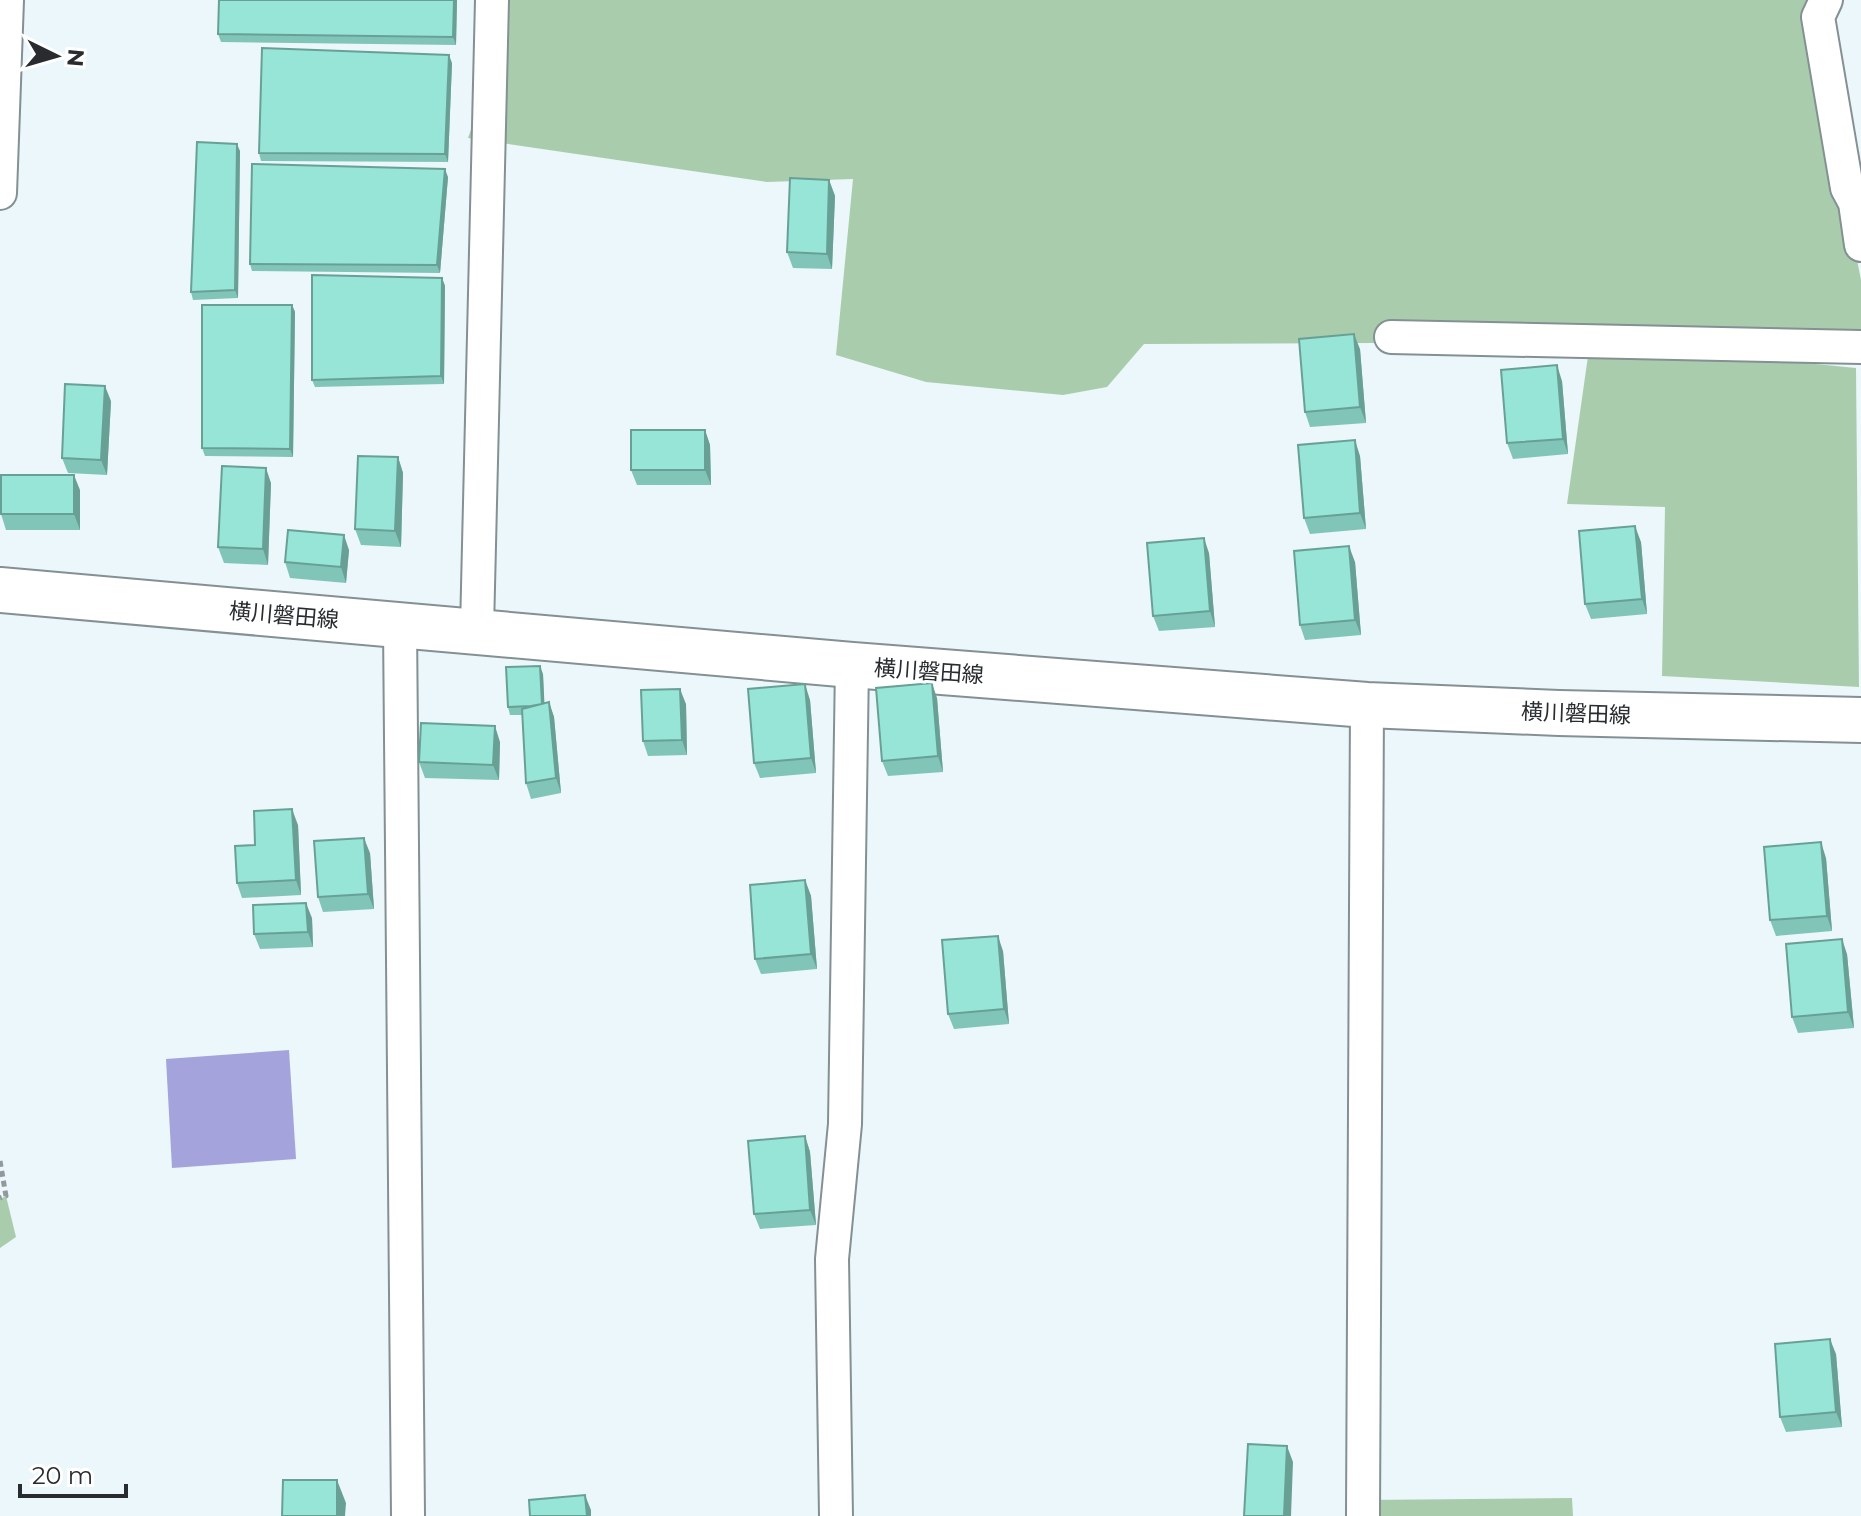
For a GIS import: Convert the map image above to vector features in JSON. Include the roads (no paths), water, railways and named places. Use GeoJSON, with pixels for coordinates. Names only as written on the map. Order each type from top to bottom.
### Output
{"type":"FeatureCollection","features":[{"type":"Feature","properties":{"kind":"main road","name":"横川磐田線"},"geometry":{"type":"LineString","coordinates":[[0,590],[477,629],[852,665],[1367,705],[1861,720]]}},
{"type":"Feature","properties":{"kind":"street"},"geometry":{"type":"LineString","coordinates":[[0,193],[7,0]]}},
{"type":"Feature","properties":{"kind":"street"},"geometry":{"type":"LineString","coordinates":[[477,629],[492,0]]}},
{"type":"Feature","properties":{"kind":"street"},"geometry":{"type":"LineString","coordinates":[[1826,0],[1818,17],[1847,188],[1855,203],[1861,245]]}},
{"type":"Feature","properties":{"kind":"street"},"geometry":{"type":"LineString","coordinates":[[1391,337],[1861,347]]}},
{"type":"Feature","properties":{"kind":"street"},"geometry":{"type":"LineString","coordinates":[[400,625],[408,1516]]}},
{"type":"Feature","properties":{"kind":"street"},"geometry":{"type":"LineString","coordinates":[[836,1516],[832,1259],[845,1124],[852,665]]}},
{"type":"Feature","properties":{"kind":"street"},"geometry":{"type":"LineString","coordinates":[[1363,1516],[1367,705]]}},
{"type":"Feature","properties":{"kind":"water"},"geometry":{"type":"Polygon","coordinates":[[[289,1050],[296,1159],[172,1168],[166,1059],[289,1050]]]}}]}
